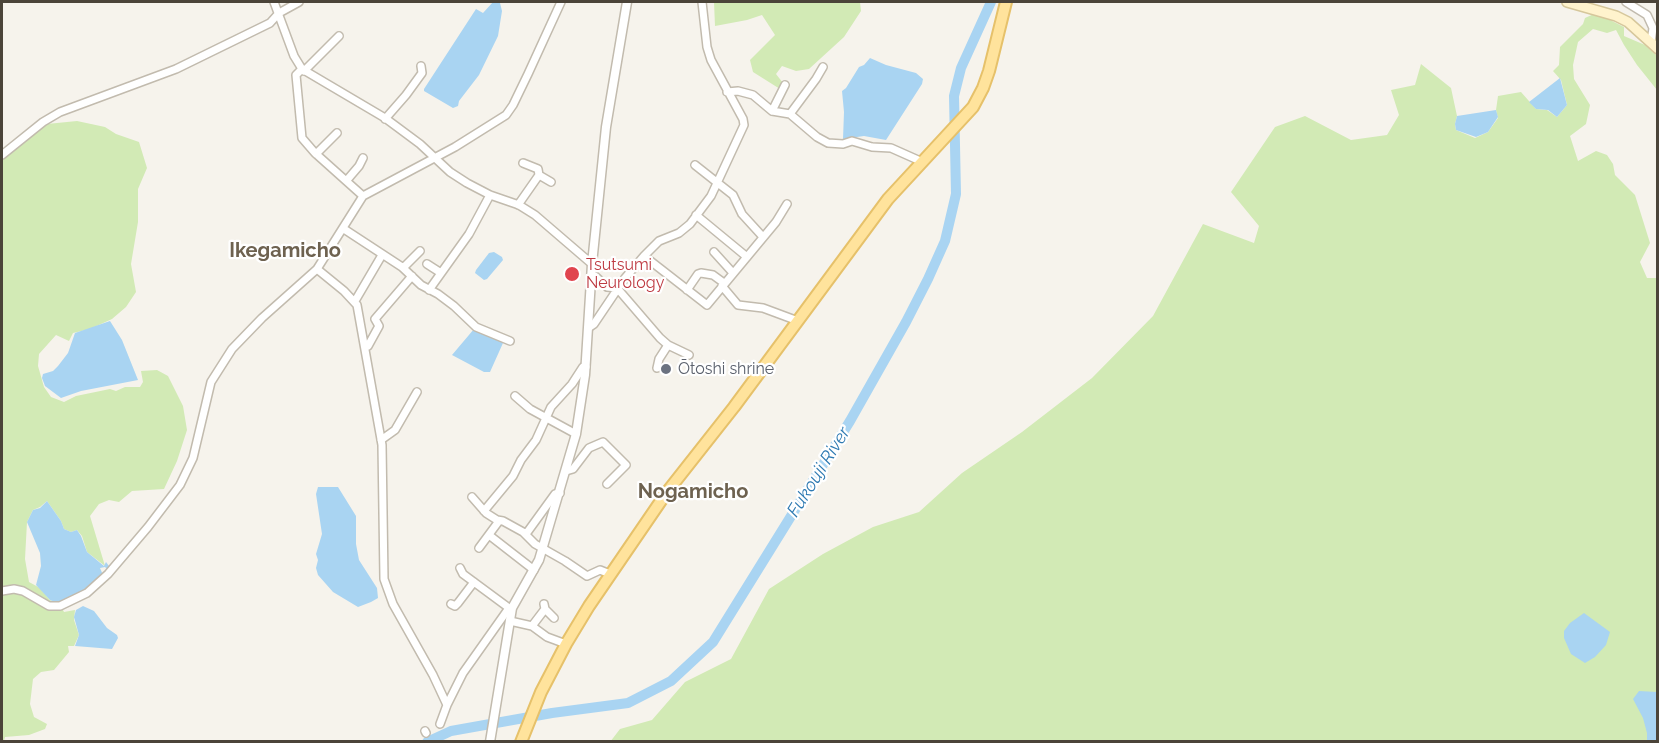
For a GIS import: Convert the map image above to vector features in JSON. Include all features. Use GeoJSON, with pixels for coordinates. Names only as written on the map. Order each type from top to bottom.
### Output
{"type":"FeatureCollection","features":[{"type":"Feature","properties":{"kind":"main road"},"geometry":{"type":"LineString","coordinates":[[521,741],[532,712],[566,644],[666,492],[734,407],[888,199],[962,120],[983,88],[1006,2]]}},
{"type":"Feature","properties":{"kind":"main road"},"geometry":{"type":"LineString","coordinates":[[1567,2],[1616,16],[1628,22],[1654,45]]}},
{"type":"Feature","properties":{"kind":"street"},"geometry":{"type":"LineString","coordinates":[[274,2],[294,56],[303,70],[385,119],[420,144],[450,172],[490,195],[518,205],[535,215],[592,264]]}},
{"type":"Feature","properties":{"kind":"street"},"geometry":{"type":"LineString","coordinates":[[2,155],[43,122],[60,112],[176,69],[270,23],[279,13],[299,2]]}},
{"type":"Feature","properties":{"kind":"street"},"geometry":{"type":"LineString","coordinates":[[2,591],[14,589],[23,591],[49,606],[60,606],[87,593],[108,574],[180,485],[193,458],[211,382],[232,349],[262,318],[318,269],[363,196],[506,115],[513,105],[561,2]]}},
{"type":"Feature","properties":{"kind":"street"},"geometry":{"type":"LineString","coordinates":[[440,724],[463,673],[510,608],[534,570],[560,493],[576,434],[586,366],[592,264],[606,127],[627,2]]}},
{"type":"Feature","properties":{"kind":"street"},"geometry":{"type":"LineString","coordinates":[[588,328],[594,324],[617,289],[644,256],[659,241],[690,224],[711,196],[744,125],[743,119],[711,60],[707,47],[702,2]]}},
{"type":"Feature","properties":{"kind":"street"},"geometry":{"type":"LineString","coordinates":[[1626,2],[1647,15],[1653,28],[1654,45]]}},
{"type":"Feature","properties":{"kind":"street"},"geometry":{"type":"LineString","coordinates":[[339,36],[296,75],[300,134],[306,145],[363,196]]}},
{"type":"Feature","properties":{"kind":"street"},"geometry":{"type":"LineString","coordinates":[[385,119],[422,73],[421,66]]}},
{"type":"Feature","properties":{"kind":"street"},"geometry":{"type":"LineString","coordinates":[[790,114],[823,67]]}},
{"type":"Feature","properties":{"kind":"street"},"geometry":{"type":"LineString","coordinates":[[772,111],[785,85]]}},
{"type":"Feature","properties":{"kind":"street"},"geometry":{"type":"LineString","coordinates":[[727,92],[738,91],[753,95],[772,111],[790,114],[828,143],[843,144],[852,141],[872,147],[891,148],[920,163]]}},
{"type":"Feature","properties":{"kind":"street"},"geometry":{"type":"LineString","coordinates":[[316,154],[337,133]]}},
{"type":"Feature","properties":{"kind":"street"},"geometry":{"type":"LineString","coordinates":[[346,180],[363,158]]}},
{"type":"Feature","properties":{"kind":"street"},"geometry":{"type":"LineString","coordinates":[[518,205],[539,175],[538,169],[523,163]]}},
{"type":"Feature","properties":{"kind":"street"},"geometry":{"type":"LineString","coordinates":[[695,165],[733,195],[742,214],[763,237]]}},
{"type":"Feature","properties":{"kind":"street"},"geometry":{"type":"LineString","coordinates":[[539,175],[551,182]]}},
{"type":"Feature","properties":{"kind":"street"},"geometry":{"type":"LineString","coordinates":[[429,290],[469,234],[490,195]]}},
{"type":"Feature","properties":{"kind":"street"},"geometry":{"type":"LineString","coordinates":[[644,256],[707,305],[776,222],[787,204]]}},
{"type":"Feature","properties":{"kind":"street"},"geometry":{"type":"LineString","coordinates":[[696,215],[747,257]]}},
{"type":"Feature","properties":{"kind":"street"},"geometry":{"type":"LineString","coordinates":[[344,229],[404,268],[421,285],[454,306],[476,327],[510,341]]}},
{"type":"Feature","properties":{"kind":"street"},"geometry":{"type":"LineString","coordinates":[[404,268],[420,251]]}},
{"type":"Feature","properties":{"kind":"street"},"geometry":{"type":"LineString","coordinates":[[714,252],[733,273]]}},
{"type":"Feature","properties":{"kind":"street"},"geometry":{"type":"LineString","coordinates":[[356,301],[382,255]]}},
{"type":"Feature","properties":{"kind":"street"},"geometry":{"type":"LineString","coordinates":[[427,264],[441,273]]}},
{"type":"Feature","properties":{"kind":"street"},"geometry":{"type":"LineString","coordinates":[[318,269],[356,301],[381,440],[384,579],[393,604],[447,705]]}},
{"type":"Feature","properties":{"kind":"street"},"geometry":{"type":"LineString","coordinates":[[687,290],[698,274],[713,275],[738,305],[763,308],[798,321]]}},
{"type":"Feature","properties":{"kind":"street"},"geometry":{"type":"LineString","coordinates":[[366,348],[379,326],[375,319],[412,276]]}},
{"type":"Feature","properties":{"kind":"street"},"geometry":{"type":"LineString","coordinates":[[591,276],[595,276],[607,287],[617,289],[669,345],[689,356]]}},
{"type":"Feature","properties":{"kind":"street"},"geometry":{"type":"LineString","coordinates":[[657,368],[658,359],[669,345]]}},
{"type":"Feature","properties":{"kind":"street"},"geometry":{"type":"LineString","coordinates":[[484,511],[513,476],[521,460],[536,440],[551,407],[586,366]]}},
{"type":"Feature","properties":{"kind":"street"},"geometry":{"type":"LineString","coordinates":[[381,440],[395,430],[417,392]]}},
{"type":"Feature","properties":{"kind":"street"},"geometry":{"type":"LineString","coordinates":[[515,396],[530,410],[576,434]]}},
{"type":"Feature","properties":{"kind":"street"},"geometry":{"type":"LineString","coordinates":[[566,471],[573,469],[589,448],[603,442],[626,465],[607,484]]}},
{"type":"Feature","properties":{"kind":"street"},"geometry":{"type":"LineString","coordinates":[[526,534],[555,494],[560,493]]}},
{"type":"Feature","properties":{"kind":"street"},"geometry":{"type":"LineString","coordinates":[[472,497],[484,511],[526,534],[532,541],[587,576],[600,570],[610,574]]}},
{"type":"Feature","properties":{"kind":"street"},"geometry":{"type":"LineString","coordinates":[[479,548],[499,521]]}},
{"type":"Feature","properties":{"kind":"street"},"geometry":{"type":"LineString","coordinates":[[489,535],[534,570]]}},
{"type":"Feature","properties":{"kind":"street"},"geometry":{"type":"LineString","coordinates":[[460,568],[463,574],[510,608]]}},
{"type":"Feature","properties":{"kind":"street"},"geometry":{"type":"LineString","coordinates":[[451,604],[454,606],[458,603],[474,582]]}},
{"type":"Feature","properties":{"kind":"street"},"geometry":{"type":"LineString","coordinates":[[532,626],[545,607],[554,618]]}},
{"type":"Feature","properties":{"kind":"street"},"geometry":{"type":"LineString","coordinates":[[491,737],[510,621],[510,608]]}},
{"type":"Feature","properties":{"kind":"street"},"geometry":{"type":"LineString","coordinates":[[510,621],[532,626],[547,637],[566,644]]}},
{"type":"Feature","properties":{"kind":"green space"},"geometry":{"type":"Polygon","coordinates":[[[714,2],[860,2],[861,11],[844,37],[809,69],[796,71],[782,66],[776,74],[783,83],[780,89],[753,72],[750,60],[775,35],[762,15],[715,26],[714,2]]]}},
{"type":"Feature","properties":{"kind":"green space"},"geometry":{"type":"Polygon","coordinates":[[[1596,13],[1624,27],[1624,36],[1645,45],[1657,56],[1657,90],[1637,65],[1616,30],[1607,33],[1593,29],[1578,42],[1573,65],[1574,79],[1590,105],[1586,124],[1570,136],[1578,161],[1596,151],[1607,155],[1613,164],[1615,175],[1635,195],[1650,243],[1640,262],[1647,278],[1657,278],[1657,741],[610,742],[620,729],[652,720],[685,682],[731,659],[769,589],[823,554],[873,527],[919,512],[962,473],[1022,432],[1092,378],[1153,316],[1203,224],[1254,243],[1259,226],[1231,192],[1275,127],[1305,116],[1351,140],[1387,135],[1399,115],[1391,90],[1415,85],[1421,64],[1451,88],[1457,116],[1456,130],[1475,138],[1488,132],[1498,118],[1496,110],[1498,96],[1521,92],[1536,109],[1547,110],[1557,117],[1567,105],[1561,80],[1553,71],[1559,65],[1560,47],[1583,24],[1585,18],[1596,13]]]}},
{"type":"Feature","properties":{"kind":"green space"},"geometry":{"type":"Polygon","coordinates":[[[77,121],[105,127],[116,134],[139,142],[147,168],[138,189],[138,222],[131,264],[136,292],[126,307],[112,319],[90,329],[73,333],[69,341],[56,335],[39,354],[38,366],[44,387],[51,397],[64,402],[76,396],[110,389],[116,391],[125,387],[140,387],[143,382],[141,371],[157,370],[168,376],[183,406],[187,430],[177,461],[164,489],[132,491],[119,502],[109,500],[99,504],[90,516],[105,566],[87,552],[82,536],[77,530],[71,532],[64,529],[47,501],[33,510],[27,522],[25,559],[29,582],[40,588],[50,600],[60,604],[64,612],[75,610],[74,620],[79,635],[74,646],[68,646],[69,652],[54,670],[41,672],[33,679],[30,704],[34,717],[47,724],[45,729],[29,735],[5,737],[2,742],[2,160],[13,148],[47,124],[77,121]]]}},
{"type":"Feature","properties":{"kind":"water"},"geometry":{"type":"Polygon","coordinates":[[[493,2],[500,3],[502,11],[498,36],[479,75],[459,101],[458,106],[453,108],[424,89],[476,9],[483,13],[493,2]]]}},
{"type":"Feature","properties":{"kind":"water"},"geometry":{"type":"Polygon","coordinates":[[[870,58],[916,73],[923,79],[922,84],[886,140],[864,136],[843,139],[842,91],[859,67],[870,58]]]}},
{"type":"Feature","properties":{"kind":"water"},"geometry":{"type":"Polygon","coordinates":[[[1560,78],[1567,105],[1557,117],[1548,110],[1536,109],[1529,102],[1560,78]]]}},
{"type":"Feature","properties":{"kind":"water"},"geometry":{"type":"Polygon","coordinates":[[[1496,110],[1498,117],[1488,132],[1476,137],[1456,130],[1457,116],[1496,110]]]}},
{"type":"Feature","properties":{"kind":"water"},"geometry":{"type":"Polygon","coordinates":[[[494,252],[503,260],[484,280],[475,273],[476,270],[489,253],[494,252]]]}},
{"type":"Feature","properties":{"kind":"water"},"geometry":{"type":"Polygon","coordinates":[[[110,321],[122,340],[138,380],[81,391],[61,398],[45,386],[43,374],[53,371],[58,366],[68,353],[75,333],[110,321]]]}},
{"type":"Feature","properties":{"kind":"water"},"geometry":{"type":"Polygon","coordinates":[[[474,329],[503,343],[490,372],[484,372],[452,355],[474,329]]]}},
{"type":"Feature","properties":{"kind":"water"},"geometry":{"type":"Polygon","coordinates":[[[318,487],[338,487],[356,516],[356,544],[359,560],[377,588],[378,598],[371,602],[358,607],[333,592],[318,575],[316,554],[322,534],[316,494],[318,487]]]}},
{"type":"Feature","properties":{"kind":"water"},"geometry":{"type":"Polygon","coordinates":[[[47,501],[64,529],[71,532],[77,530],[87,552],[104,566],[106,562],[109,566],[107,569],[100,568],[103,575],[94,586],[60,604],[50,600],[36,585],[41,566],[40,553],[27,522],[33,510],[40,508],[47,501]]]}},
{"type":"Feature","properties":{"kind":"water"},"geometry":{"type":"Polygon","coordinates":[[[83,606],[94,611],[107,628],[117,635],[118,638],[112,649],[75,646],[79,635],[74,617],[76,610],[83,606]]]}},
{"type":"Feature","properties":{"kind":"water"},"geometry":{"type":"Polygon","coordinates":[[[1584,613],[1610,632],[1606,645],[1595,657],[1585,663],[1571,654],[1564,638],[1564,631],[1570,623],[1584,613]]]}},
{"type":"Feature","properties":{"kind":"water"},"geometry":{"type":"Polygon","coordinates":[[[1639,691],[1657,692],[1657,741],[1647,741],[1643,718],[1633,699],[1639,691]]]}},
{"type":"Feature","properties":{"kind":"waterway","name":"Fukouji River"},"geometry":{"type":"LineString","coordinates":[[427,742],[451,731],[552,713],[628,703],[671,681],[713,642],[850,421],[906,322],[945,241],[956,194],[954,96],[961,68],[991,2]]}},
{"type":"Feature","properties":{"kind":"place","name":"Tsutsumi Neurology"},"geometry":{"type":"Point","coordinates":[572,274]}},
{"type":"Feature","properties":{"kind":"place","name":"Ōtoshi shrine"},"geometry":{"type":"Point","coordinates":[666,369]}},
{"type":"Feature","properties":{"kind":"district","name":"Ikegamicho"},"geometry":{"type":"Point","coordinates":[285,251]}},
{"type":"Feature","properties":{"kind":"district","name":"Nogamicho"},"geometry":{"type":"Point","coordinates":[693,492]}}]}
